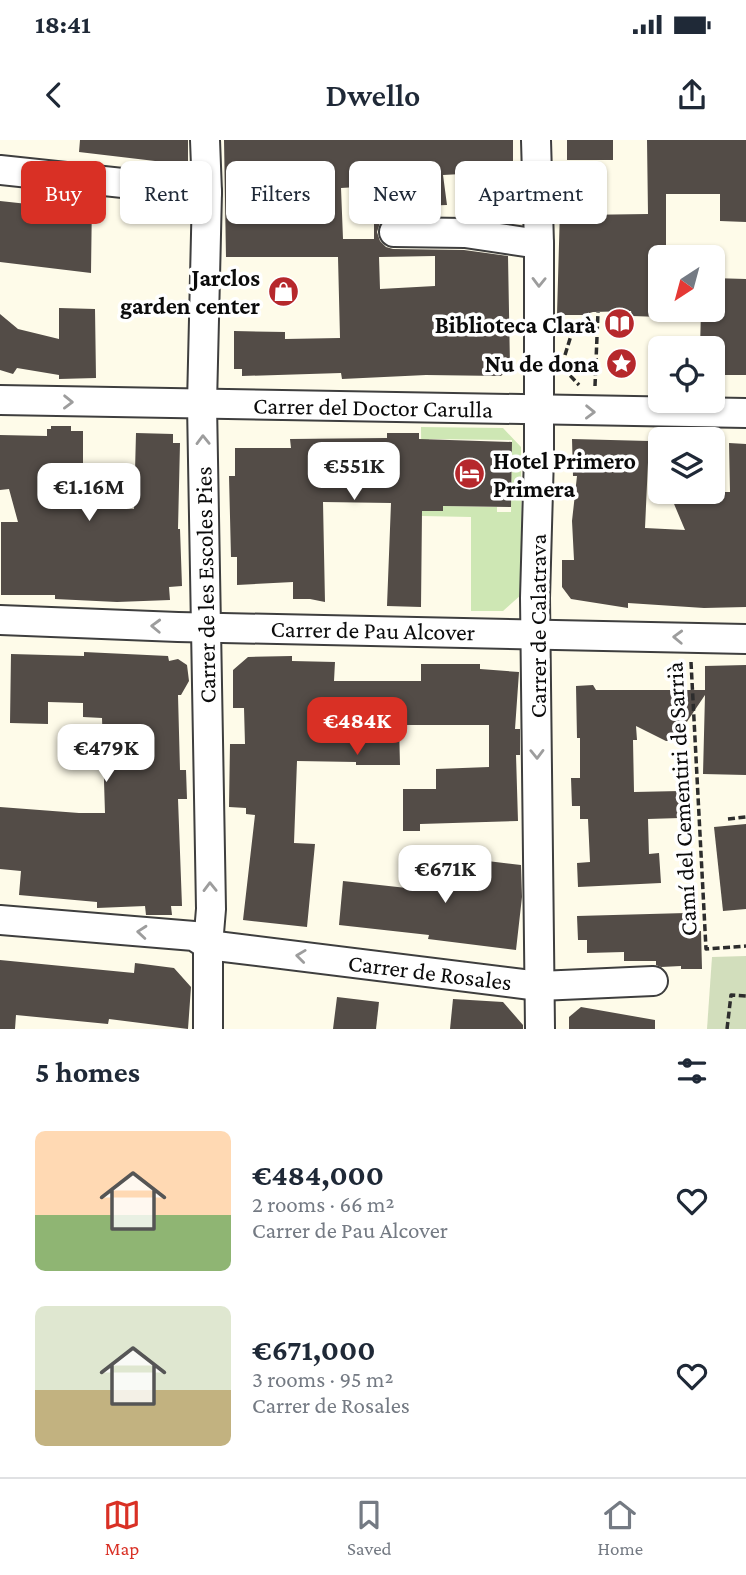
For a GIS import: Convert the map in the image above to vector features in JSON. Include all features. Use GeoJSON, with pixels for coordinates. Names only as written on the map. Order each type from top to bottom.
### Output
{"type":"FeatureCollection","features":[{"type":"Feature","properties":{"kind":"street","name":"Carrer de les Escoles Pies"},"geometry":{"type":"LineString","coordinates":[[205,140],[206,161]]}},
{"type":"Feature","properties":{"kind":"street","name":"Carrer de Calatrava"},"geometry":{"type":"LineString","coordinates":[[536,140],[540,244],[535,598],[540,1029]]}},
{"type":"Feature","properties":{"kind":"street"},"geometry":{"type":"LineString","coordinates":[[0,170],[120,183]]}},
{"type":"Feature","properties":{"kind":"street","name":"Carrer de les Escoles Pies"},"geometry":{"type":"LineString","coordinates":[[206,224],[202,404],[211,909],[208,1029]]}},
{"type":"Feature","properties":{"kind":"street"},"geometry":{"type":"LineString","coordinates":[[394,232],[464,233],[540,244]]}},
{"type":"Feature","properties":{"kind":"street","name":"Carrer del Doctor Carulla"},"geometry":{"type":"LineString","coordinates":[[0,400],[746,413]]}},
{"type":"Feature","properties":{"kind":"street","name":"Carrer de Pau Alcover"},"geometry":{"type":"LineString","coordinates":[[0,620],[746,639]]}},
{"type":"Feature","properties":{"kind":"street","name":"Carrer de Rosales"},"geometry":{"type":"LineString","coordinates":[[0,920],[194,936],[208,945],[538,986],[653,981]]}},
{"type":"Feature","properties":{"kind":"path"},"geometry":{"type":"LineString","coordinates":[[597,326],[573,329],[561,366],[577,384],[595,387],[598,312]]}},
{"type":"Feature","properties":{"kind":"path","name":"Camí del Cementiri de Sarrià"},"geometry":{"type":"LineString","coordinates":[[691,657],[705,949],[746,946]]}},
{"type":"Feature","properties":{"kind":"path"},"geometry":{"type":"LineString","coordinates":[[728,819],[746,817]]}},
{"type":"Feature","properties":{"kind":"path"},"geometry":{"type":"LineString","coordinates":[[727,1029],[731,995],[746,996]]}},
{"type":"Feature","properties":{"kind":"green space"},"geometry":{"type":"Polygon","coordinates":[[[421,427],[503,428],[521,447],[522,594],[503,611],[471,611],[471,517],[422,516],[421,427]],[[429,439],[428,510],[442,511],[443,506],[497,507],[497,512],[511,512],[512,440],[429,439]]]}},
{"type":"Feature","properties":{"kind":"green space"},"geometry":{"type":"Polygon","coordinates":[[[746,956],[746,1029],[707,1029],[712,957],[746,956]]]}},
{"type":"Feature","properties":{"kind":"building"},"geometry":{"type":"Polygon","coordinates":[[[80,140],[188,140],[188,161],[155,161],[79,152],[80,140]]]}},
{"type":"Feature","properties":{"kind":"building"},"geometry":{"type":"Polygon","coordinates":[[[224,140],[513,140],[513,161],[455,161],[455,174],[443,175],[447,205],[441,205],[441,161],[349,161],[349,188],[341,188],[343,239],[374,239],[374,224],[380,224],[377,232],[380,241],[393,249],[464,250],[508,256],[510,367],[501,376],[426,375],[342,379],[341,373],[242,376],[242,369],[234,369],[234,331],[285,332],[285,339],[340,338],[338,257],[226,257],[224,140]],[[435,256],[379,257],[380,289],[435,286],[435,256]]]}},
{"type":"Feature","properties":{"kind":"building"},"geometry":{"type":"Polygon","coordinates":[[[567,140],[613,140],[613,160],[567,160],[567,140]]]}},
{"type":"Feature","properties":{"kind":"building"},"geometry":{"type":"Polygon","coordinates":[[[647,140],[746,140],[746,222],[720,221],[720,194],[666,194],[666,245],[648,245],[648,317],[632,316],[631,311],[557,315],[560,224],[607,224],[607,215],[648,214],[647,140]]]}},
{"type":"Feature","properties":{"kind":"building"},"geometry":{"type":"Polygon","coordinates":[[[0,201],[21,203],[21,224],[92,224],[91,273],[0,262],[0,201]]]}},
{"type":"Feature","properties":{"kind":"building"},"geometry":{"type":"Polygon","coordinates":[[[725,278],[746,279],[746,375],[725,375],[725,336],[700,336],[701,322],[725,322],[725,278]]]}},
{"type":"Feature","properties":{"kind":"building"},"geometry":{"type":"Polygon","coordinates":[[[59,308],[95,309],[96,378],[59,379],[59,375],[17,368],[13,374],[0,370],[0,314],[18,329],[59,339],[59,308]]]}},
{"type":"Feature","properties":{"kind":"building"},"geometry":{"type":"Polygon","coordinates":[[[51,426],[71,426],[71,431],[83,431],[83,507],[134,509],[136,433],[173,434],[173,443],[180,443],[178,529],[182,586],[169,587],[170,600],[117,602],[55,599],[55,595],[1,595],[1,522],[18,522],[9,489],[0,490],[0,435],[47,436],[47,429],[51,429],[51,426]]]}},
{"type":"Feature","properties":{"kind":"building"},"geometry":{"type":"Polygon","coordinates":[[[387,433],[419,433],[419,439],[512,442],[511,507],[443,506],[443,511],[422,511],[421,607],[387,606],[391,503],[323,502],[325,602],[293,599],[293,582],[237,585],[237,557],[231,557],[229,476],[235,476],[235,448],[291,448],[290,439],[387,438],[387,433]]]}},
{"type":"Feature","properties":{"kind":"building"},"geometry":{"type":"Polygon","coordinates":[[[572,439],[648,441],[645,528],[685,530],[674,504],[725,504],[725,492],[730,492],[729,443],[746,444],[746,607],[704,608],[628,603],[628,608],[571,599],[562,587],[562,560],[574,560],[572,521],[577,476],[573,476],[572,439]]]}},
{"type":"Feature","properties":{"kind":"building"},"geometry":{"type":"Polygon","coordinates":[[[84,652],[168,656],[169,661],[178,659],[187,665],[189,681],[181,695],[178,695],[180,770],[186,770],[187,799],[178,799],[182,906],[171,906],[172,915],[146,915],[145,906],[97,908],[97,902],[19,895],[21,871],[0,869],[0,807],[105,813],[102,718],[83,717],[83,703],[48,702],[48,724],[10,723],[11,654],[84,656],[84,652]]]}},
{"type":"Feature","properties":{"kind":"building"},"geometry":{"type":"Polygon","coordinates":[[[292,656],[292,661],[335,662],[334,681],[421,681],[421,664],[480,664],[480,669],[519,672],[515,729],[520,729],[520,755],[516,755],[518,821],[420,824],[420,831],[403,831],[403,789],[436,789],[436,769],[489,767],[489,725],[399,725],[400,765],[297,761],[294,843],[315,844],[307,927],[243,920],[255,815],[246,814],[246,808],[229,807],[230,744],[245,744],[244,708],[233,708],[233,670],[248,657],[292,656]]]}},
{"type":"Feature","properties":{"kind":"building"},"geometry":{"type":"Polygon","coordinates":[[[746,665],[746,775],[703,774],[705,695],[674,741],[666,741],[636,726],[637,740],[633,740],[634,792],[680,791],[680,818],[648,819],[649,854],[659,853],[661,883],[578,887],[577,863],[590,862],[588,819],[580,819],[580,806],[572,806],[571,778],[580,778],[576,686],[593,685],[596,690],[705,690],[705,666],[746,665]]]}},
{"type":"Feature","properties":{"kind":"building"},"geometry":{"type":"Polygon","coordinates":[[[746,824],[746,909],[723,911],[714,827],[746,824]]]}},
{"type":"Feature","properties":{"kind":"building"},"geometry":{"type":"Polygon","coordinates":[[[438,855],[521,865],[522,897],[516,950],[428,939],[429,935],[339,925],[343,881],[434,891],[438,855]]]}},
{"type":"Feature","properties":{"kind":"building"},"geometry":{"type":"Polygon","coordinates":[[[686,913],[687,932],[701,931],[702,969],[661,967],[656,965],[656,961],[624,961],[624,952],[587,953],[587,940],[578,940],[577,916],[686,913]]]}},
{"type":"Feature","properties":{"kind":"building"},"geometry":{"type":"Polygon","coordinates":[[[0,960],[134,973],[135,963],[174,968],[191,987],[188,1029],[109,1019],[108,1024],[16,1015],[15,1029],[0,1029],[0,960]]]}},
{"type":"Feature","properties":{"kind":"building"},"geometry":{"type":"Polygon","coordinates":[[[337,997],[379,1002],[376,1029],[333,1029],[337,997]]]}},
{"type":"Feature","properties":{"kind":"building"},"geometry":{"type":"Polygon","coordinates":[[[453,999],[503,1002],[523,1025],[523,1029],[450,1029],[453,999]]]}},
{"type":"Feature","properties":{"kind":"building"},"geometry":{"type":"Polygon","coordinates":[[[581,1007],[655,1020],[655,1029],[569,1029],[569,1017],[581,1007]]]}},
{"type":"Feature","properties":{"kind":"place","name":"Jarclos garden center"},"geometry":{"type":"Point","coordinates":[283,291]}},
{"type":"Feature","properties":{"kind":"place","name":"Biblioteca Clarà"},"geometry":{"type":"Point","coordinates":[619,324]}},
{"type":"Feature","properties":{"kind":"place","name":"Nu de dona"},"geometry":{"type":"Point","coordinates":[622,363]}},
{"type":"Feature","properties":{"kind":"place","name":"Hotel Primero Primera"},"geometry":{"type":"Point","coordinates":[470,474]}}]}
